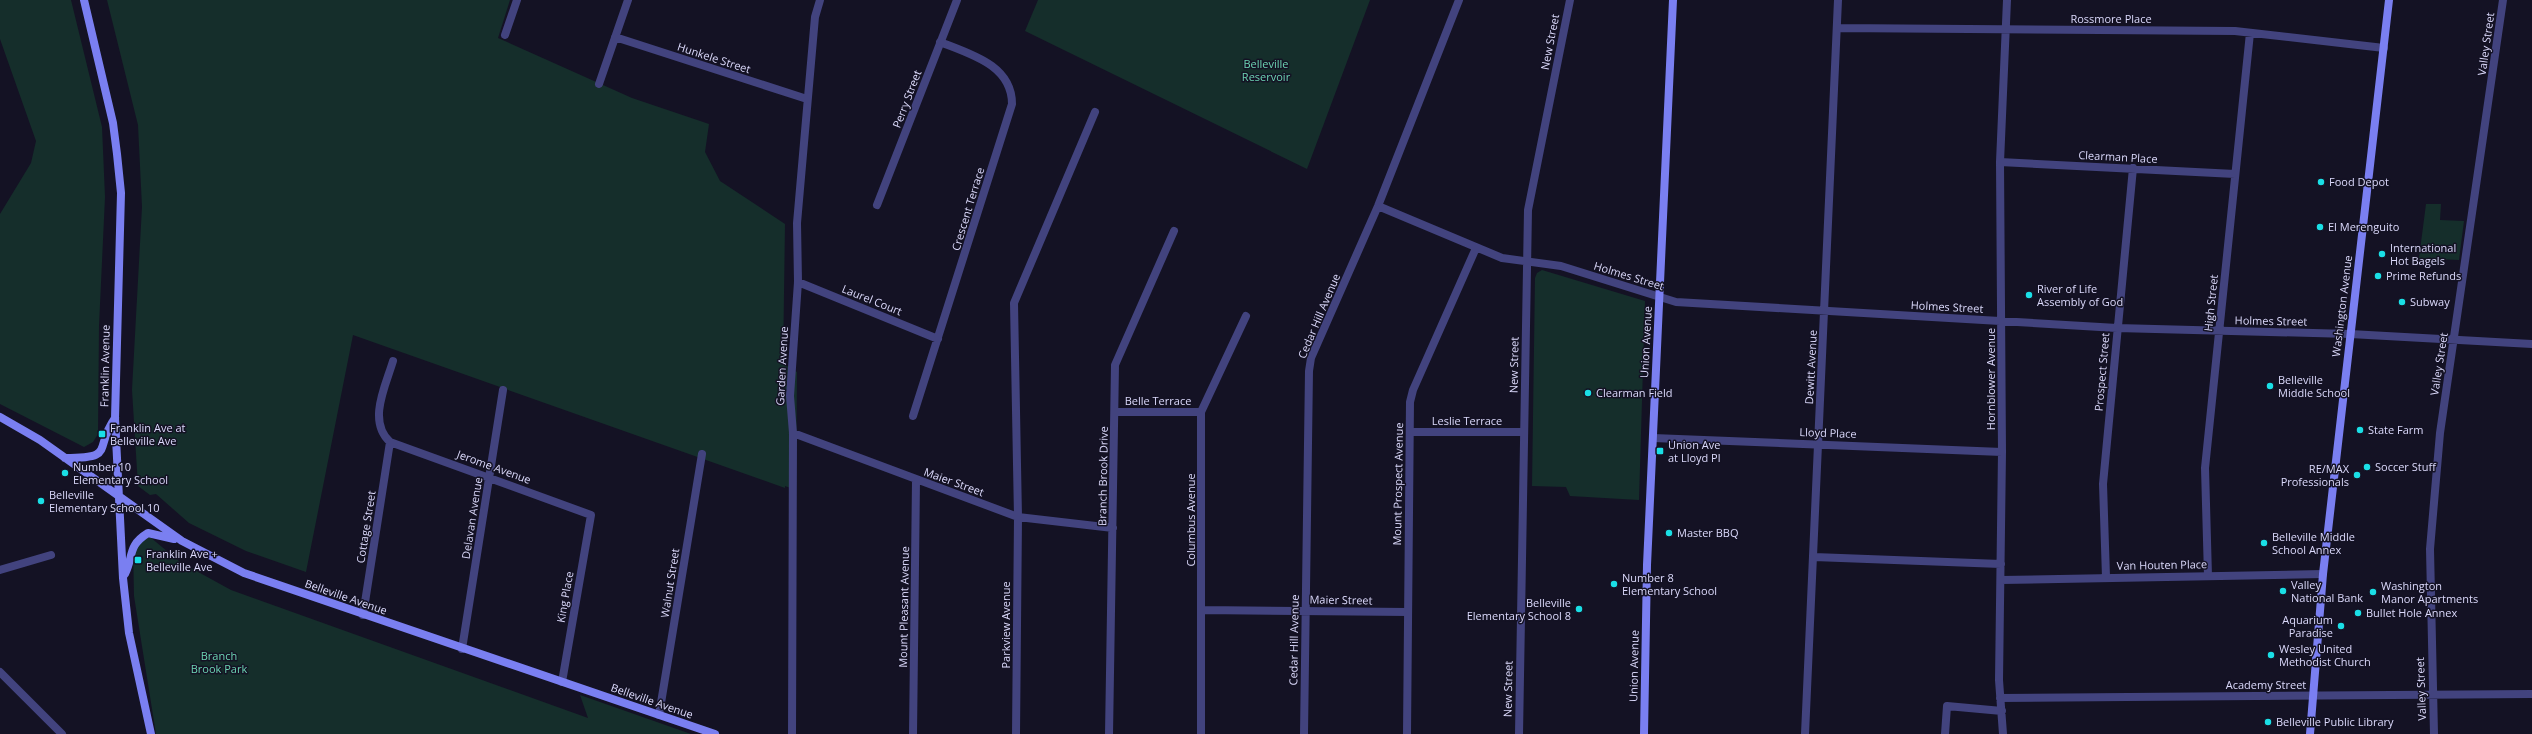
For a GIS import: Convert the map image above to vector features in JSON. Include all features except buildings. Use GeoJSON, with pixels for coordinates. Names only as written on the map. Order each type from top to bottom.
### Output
{"type":"FeatureCollection","features":[{"type":"Feature","properties":{"kind":"main road","name":"Franklin Avenue"},"geometry":{"type":"LineString","coordinates":[[84,0],[113,123],[121,193],[115,418],[123,578],[129,633],[151,734]]}},
{"type":"Feature","properties":{"kind":"main road","name":"Union Avenue"},"geometry":{"type":"LineString","coordinates":[[1644,734],[1646,569],[1673,0]]}},
{"type":"Feature","properties":{"kind":"main road","name":"Washington Avenue"},"geometry":{"type":"LineString","coordinates":[[2310,734],[2323,574],[2389,0]]}},
{"type":"Feature","properties":{"kind":"main road","name":"Belleville Avenue"},"geometry":{"type":"LineString","coordinates":[[0,417],[40,440],[182,542],[244,573],[462,649],[715,734]]}},
{"type":"Feature","properties":{"kind":"main road"},"geometry":{"type":"LineString","coordinates":[[65,458],[87,458],[100,453],[105,445],[106,430],[115,418]]}},
{"type":"Feature","properties":{"kind":"main road"},"geometry":{"type":"LineString","coordinates":[[123,578],[127,570],[131,549],[139,539],[148,533],[163,535],[182,542]]}},
{"type":"Feature","properties":{"kind":"street"},"geometry":{"type":"LineString","coordinates":[[505,35],[517,0]]}},
{"type":"Feature","properties":{"kind":"street"},"geometry":{"type":"LineString","coordinates":[[599,84],[628,0]]}},
{"type":"Feature","properties":{"kind":"street","name":"Garden Avenue"},"geometry":{"type":"LineString","coordinates":[[792,734],[793,433],[790,396],[798,282],[797,223],[815,17],[820,0]]}},
{"type":"Feature","properties":{"kind":"street","name":"Perry Street"},"geometry":{"type":"LineString","coordinates":[[878,206],[957,0]]}},
{"type":"Feature","properties":{"kind":"street","name":"Cedar Hill Avenue"},"geometry":{"type":"LineString","coordinates":[[1304,734],[1308,371],[1311,358],[1378,206],[1459,0]]}},
{"type":"Feature","properties":{"kind":"street","name":"New Street"},"geometry":{"type":"LineString","coordinates":[[1519,734],[1528,210],[1570,0]]}},
{"type":"Feature","properties":{"kind":"street","name":"Dewitt Avenue"},"geometry":{"type":"LineString","coordinates":[[1805,734],[1838,0]]}},
{"type":"Feature","properties":{"kind":"street","name":"Hornblower Avenue"},"geometry":{"type":"LineString","coordinates":[[2003,734],[2000,698],[2002,452],[2000,162],[2007,0]]}},
{"type":"Feature","properties":{"kind":"street","name":"Valley Street"},"geometry":{"type":"LineString","coordinates":[[2434,734],[2430,549],[2440,433],[2503,0]]}},
{"type":"Feature","properties":{"kind":"street","name":"Rossmore Place"},"geometry":{"type":"LineString","coordinates":[[1837,28],[2250,32],[2384,48]]}},
{"type":"Feature","properties":{"kind":"street","name":"High Street"},"geometry":{"type":"LineString","coordinates":[[2208,576],[2205,468],[2250,32]]}},
{"type":"Feature","properties":{"kind":"street","name":"Hunkele Street"},"geometry":{"type":"LineString","coordinates":[[615,37],[807,99]]}},
{"type":"Feature","properties":{"kind":"street","name":"Crescent Terrace"},"geometry":{"type":"LineString","coordinates":[[913,416],[1012,104],[1008,87],[991,63],[940,42]]}},
{"type":"Feature","properties":{"kind":"street","name":"Parkview Avenue"},"geometry":{"type":"LineString","coordinates":[[1016,734],[1018,517],[1014,303],[1095,112]]}},
{"type":"Feature","properties":{"kind":"street","name":"Clearman Place"},"geometry":{"type":"LineString","coordinates":[[2000,162],[2235,174]]}},
{"type":"Feature","properties":{"kind":"street","name":"Prospect Street"},"geometry":{"type":"LineString","coordinates":[[2106,577],[2103,484],[2133,168]]}},
{"type":"Feature","properties":{"kind":"street","name":"Holmes Street"},"geometry":{"type":"LineString","coordinates":[[1378,206],[1502,258],[1561,266],[1676,302],[2117,328],[2350,334],[2532,344]]}},
{"type":"Feature","properties":{"kind":"street","name":"Branch Brook Drive"},"geometry":{"type":"LineString","coordinates":[[1109,734],[1116,365],[1174,232]]}},
{"type":"Feature","properties":{"kind":"street","name":"Mount Prospect Avenue"},"geometry":{"type":"LineString","coordinates":[[1407,734],[1410,402],[1413,390],[1476,248]]}},
{"type":"Feature","properties":{"kind":"street","name":"Laurel Court"},"geometry":{"type":"LineString","coordinates":[[798,282],[938,339]]}},
{"type":"Feature","properties":{"kind":"street","name":"Columbus Avenue"},"geometry":{"type":"LineString","coordinates":[[1201,734],[1202,412],[1246,316]]}},
{"type":"Feature","properties":{"kind":"street"},"geometry":{"type":"LineString","coordinates":[[390,442],[381,431],[379,415],[381,401],[393,361]]}},
{"type":"Feature","properties":{"kind":"street","name":"Delavan Avenue"},"geometry":{"type":"LineString","coordinates":[[462,649],[503,390]]}},
{"type":"Feature","properties":{"kind":"street","name":"Belle Terrace"},"geometry":{"type":"LineString","coordinates":[[1115,412],[1202,412]]}},
{"type":"Feature","properties":{"kind":"street","name":"Leslie Terrace"},"geometry":{"type":"LineString","coordinates":[[1410,432],[1524,432]]}},
{"type":"Feature","properties":{"kind":"street","name":"Maier Street"},"geometry":{"type":"LineString","coordinates":[[793,433],[1018,517],[1113,528]]}},
{"type":"Feature","properties":{"kind":"street","name":"Lloyd Place"},"geometry":{"type":"LineString","coordinates":[[1653,438],[1819,443],[2002,452]]}},
{"type":"Feature","properties":{"kind":"street","name":"Jerome Avenue"},"geometry":{"type":"LineString","coordinates":[[390,442],[591,515]]}},
{"type":"Feature","properties":{"kind":"street","name":"Cottage Street"},"geometry":{"type":"LineString","coordinates":[[363,615],[390,442]]}},
{"type":"Feature","properties":{"kind":"street","name":"Walnut Street"},"geometry":{"type":"LineString","coordinates":[[659,715],[702,454]]}},
{"type":"Feature","properties":{"kind":"street","name":"Mount Pleasant Avenue"},"geometry":{"type":"LineString","coordinates":[[913,734],[916,480]]}},
{"type":"Feature","properties":{"kind":"street","name":"King Place"},"geometry":{"type":"LineString","coordinates":[[562,682],[591,515]]}},
{"type":"Feature","properties":{"kind":"street"},"geometry":{"type":"LineString","coordinates":[[0,570],[51,555]]}},
{"type":"Feature","properties":{"kind":"street"},"geometry":{"type":"LineString","coordinates":[[1814,557],[2001,564]]}},
{"type":"Feature","properties":{"kind":"street","name":"Van Houten Place"},"geometry":{"type":"LineString","coordinates":[[2001,580],[2323,574]]}},
{"type":"Feature","properties":{"kind":"street","name":"Maier Street"},"geometry":{"type":"LineString","coordinates":[[1202,610],[1408,612]]}},
{"type":"Feature","properties":{"kind":"street"},"geometry":{"type":"LineString","coordinates":[[0,672],[62,734]]}},
{"type":"Feature","properties":{"kind":"street","name":"Academy Street"},"geometry":{"type":"LineString","coordinates":[[2000,698],[2532,694]]}},
{"type":"Feature","properties":{"kind":"street"},"geometry":{"type":"LineString","coordinates":[[1945,734],[1947,706],[2002,711]]}},
{"type":"Feature","properties":{"kind":"green space"},"geometry":{"type":"Polygon","coordinates":[[[0,0],[71,0],[102,127],[105,197],[99,326],[98,434],[93,442],[84,447],[0,404],[0,214],[31,163],[36,141],[0,39],[0,0]]]}},
{"type":"Feature","properties":{"kind":"green space"},"geometry":{"type":"Polygon","coordinates":[[[107,0],[510,0],[498,38],[632,98],[709,124],[705,152],[720,181],[785,224],[783,364],[797,372],[796,490],[785,486],[785,488],[353,335],[306,572],[246,551],[189,523],[156,494],[150,495],[138,486],[132,390],[142,207],[138,125],[107,0]]]}},
{"type":"Feature","properties":{"kind":"green space","name":"Belleville Reservoir"},"geometry":{"type":"Polygon","coordinates":[[[1038,0],[1370,0],[1307,169],[1025,31],[1038,0]]]}},
{"type":"Feature","properties":{"kind":"green space"},"geometry":{"type":"Polygon","coordinates":[[[2426,204],[2441,204],[2440,220],[2464,221],[2459,260],[2419,258],[2426,204]]]}},
{"type":"Feature","properties":{"kind":"green space","name":"Clearman Field"},"geometry":{"type":"Polygon","coordinates":[[[1542,270],[1645,301],[1639,500],[1570,496],[1566,487],[1532,486],[1535,278],[1537,273],[1542,270]]]}},
{"type":"Feature","properties":{"kind":"green space","name":"Branch Brook Park"},"geometry":{"type":"Polygon","coordinates":[[[150,537],[180,562],[231,590],[588,718],[580,695],[691,734],[156,734],[134,596],[133,546],[150,537]]]}},
{"type":"Feature","properties":{"kind":"place","name":"Food Depot"},"geometry":{"type":"Point","coordinates":[2321,182]}},
{"type":"Feature","properties":{"kind":"place","name":"El Merenguito"},"geometry":{"type":"Point","coordinates":[2320,227]}},
{"type":"Feature","properties":{"kind":"place","name":"International Hot Bagels"},"geometry":{"type":"Point","coordinates":[2382,254]}},
{"type":"Feature","properties":{"kind":"place","name":"Prime Refunds"},"geometry":{"type":"Point","coordinates":[2378,276]}},
{"type":"Feature","properties":{"kind":"place","name":"River of Life Assembly of God"},"geometry":{"type":"Point","coordinates":[2029,295]}},
{"type":"Feature","properties":{"kind":"place","name":"Subway"},"geometry":{"type":"Point","coordinates":[2402,302]}},
{"type":"Feature","properties":{"kind":"place","name":"Belleville Middle School"},"geometry":{"type":"Point","coordinates":[2270,386]}},
{"type":"Feature","properties":{"kind":"place","name":"Clearman Field"},"geometry":{"type":"Point","coordinates":[1588,393]}},
{"type":"Feature","properties":{"kind":"place","name":"State Farm"},"geometry":{"type":"Point","coordinates":[2360,430]}},
{"type":"Feature","properties":{"kind":"place","name":"Franklin Ave at Belleville Ave"},"geometry":{"type":"Point","coordinates":[102,434]}},
{"type":"Feature","properties":{"kind":"place","name":"Union Ave at Lloyd Pl"},"geometry":{"type":"Point","coordinates":[1660,451]}},
{"type":"Feature","properties":{"kind":"place","name":"Soccer Stuff"},"geometry":{"type":"Point","coordinates":[2367,467]}},
{"type":"Feature","properties":{"kind":"place","name":"Number 10 Elementary School"},"geometry":{"type":"Point","coordinates":[65,473]}},
{"type":"Feature","properties":{"kind":"place","name":"RE/MAX Professionals"},"geometry":{"type":"Point","coordinates":[2357,475]}},
{"type":"Feature","properties":{"kind":"place","name":"Belleville Elementary School 10"},"geometry":{"type":"Point","coordinates":[41,501]}},
{"type":"Feature","properties":{"kind":"place","name":"Master BBQ"},"geometry":{"type":"Point","coordinates":[1669,533]}},
{"type":"Feature","properties":{"kind":"place","name":"Belleville Middle School Annex"},"geometry":{"type":"Point","coordinates":[2264,543]}},
{"type":"Feature","properties":{"kind":"place","name":"Franklin Ave + Belleville Ave"},"geometry":{"type":"Point","coordinates":[138,560]}},
{"type":"Feature","properties":{"kind":"place","name":"Number 8 Elementary School"},"geometry":{"type":"Point","coordinates":[1614,584]}},
{"type":"Feature","properties":{"kind":"place","name":"Valley National Bank"},"geometry":{"type":"Point","coordinates":[2283,591]}},
{"type":"Feature","properties":{"kind":"place","name":"Washington Manor Apartments"},"geometry":{"type":"Point","coordinates":[2373,592]}},
{"type":"Feature","properties":{"kind":"place","name":"Belleville Elementary School 8"},"geometry":{"type":"Point","coordinates":[1579,609]}},
{"type":"Feature","properties":{"kind":"place","name":"Bullet Hole Annex"},"geometry":{"type":"Point","coordinates":[2358,613]}},
{"type":"Feature","properties":{"kind":"place","name":"Aquarium Paradise"},"geometry":{"type":"Point","coordinates":[2341,626]}},
{"type":"Feature","properties":{"kind":"place","name":"Wesley United Methodist Church"},"geometry":{"type":"Point","coordinates":[2271,655]}},
{"type":"Feature","properties":{"kind":"place","name":"Belleville Public Library"},"geometry":{"type":"Point","coordinates":[2268,722]}}]}
